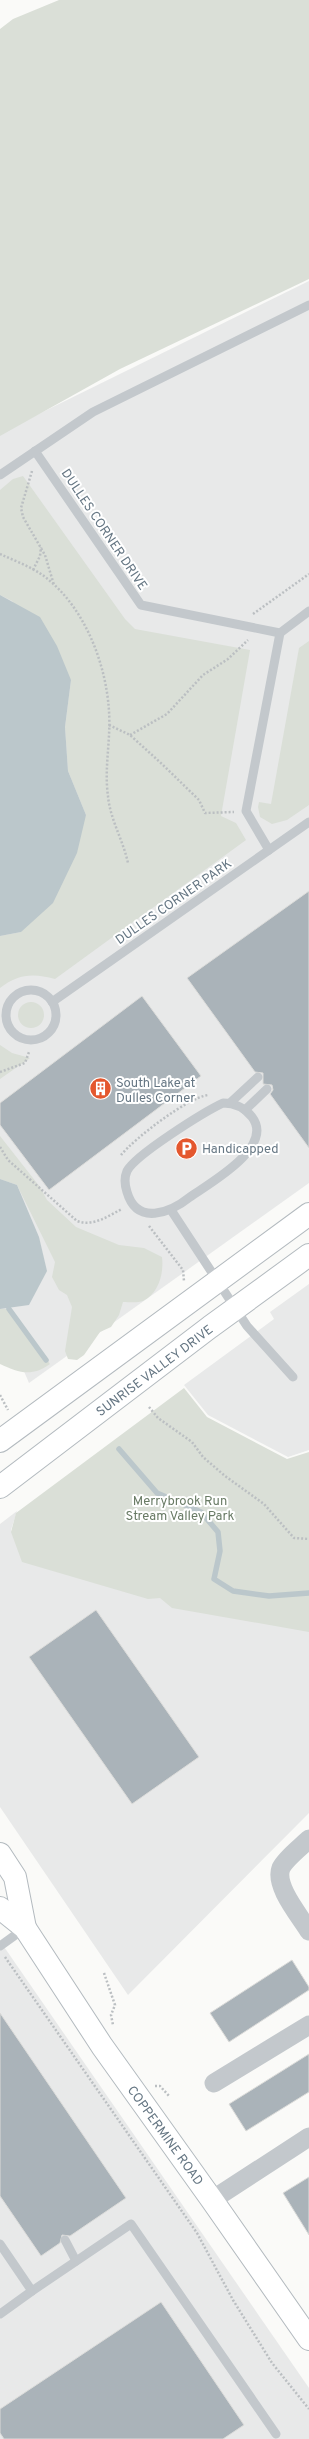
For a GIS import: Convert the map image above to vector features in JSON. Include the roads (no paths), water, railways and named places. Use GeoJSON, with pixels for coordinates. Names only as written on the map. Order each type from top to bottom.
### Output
{"type":"FeatureCollection","features":[{"type":"Feature","properties":{"kind":"main road"},"geometry":{"type":"LineString","coordinates":[[0,1441],[217,1280],[309,1214]]}},
{"type":"Feature","properties":{"kind":"main road","name":"SUNRISE VALLEY DRIVE"},"geometry":{"type":"LineString","coordinates":[[0,1487],[309,1255]]}},
{"type":"Feature","properties":{"kind":"main road","name":"COPPERMINE ROAD"},"geometry":{"type":"LineString","coordinates":[[0,1854],[15,1877],[26,1928]]}},
{"type":"Feature","properties":{"kind":"main road","name":"COPPERMINE ROAD"},"geometry":{"type":"LineString","coordinates":[[0,1908],[26,1928],[102,2046],[309,2339]]}},
{"type":"Feature","properties":{"kind":"street"},"geometry":{"type":"LineString","coordinates":[[309,1839],[282,1868],[280,1879],[282,1889],[309,1931]]}},
{"type":"Feature","properties":{"kind":"street"},"geometry":{"type":"LineString","coordinates":[[214,2083],[309,2025]]}},
{"type":"Feature","properties":{"kind":"street"},"geometry":{"type":"LineString","coordinates":[[212,2200],[309,2137]]}},
{"type":"Feature","properties":{"kind":"lane"},"geometry":{"type":"LineString","coordinates":[[4,473],[93,412],[309,305]]}},
{"type":"Feature","properties":{"kind":"lane","name":"DULLES CORNER DRIVE"},"geometry":{"type":"LineString","coordinates":[[35,451],[141,605],[280,633]]}},
{"type":"Feature","properties":{"kind":"lane"},"geometry":{"type":"LineString","coordinates":[[269,850],[246,811],[280,633],[309,612]]}},
{"type":"Feature","properties":{"kind":"lane","name":"DULLES CORNER PARK"},"geometry":{"type":"LineString","coordinates":[[52,1002],[309,822]]}},
{"type":"Feature","properties":{"kind":"lane"},"geometry":{"type":"LineString","coordinates":[[32,990],[42,992],[52,1002],[57,1015],[55,1025],[50,1033],[41,1039],[24,1040],[10,1029],[6,1020],[8,1006],[20,993],[32,990]]}},
{"type":"Feature","properties":{"kind":"lane"},"geometry":{"type":"LineString","coordinates":[[230,1103],[245,1110],[255,1121],[256,1139],[248,1154],[171,1210],[148,1213],[136,1209],[129,1200],[125,1186],[126,1173],[143,1155],[218,1106],[230,1103],[258,1077]]}},
{"type":"Feature","properties":{"kind":"lane"},"geometry":{"type":"LineString","coordinates":[[245,1110],[266,1089]]}},
{"type":"Feature","properties":{"kind":"lane"},"geometry":{"type":"LineString","coordinates":[[171,1210],[237,1308],[247,1326],[293,1377]]}},
{"type":"Feature","properties":{"kind":"lane"},"geometry":{"type":"LineString","coordinates":[[2,1950],[26,1928]]}},
{"type":"Feature","properties":{"kind":"lane"},"geometry":{"type":"LineString","coordinates":[[0,2314],[131,2224],[274,2438]]}},
{"type":"Feature","properties":{"kind":"lane"},"geometry":{"type":"LineString","coordinates":[[65,2240],[76,2261]]}},
{"type":"Feature","properties":{"kind":"lane"},"geometry":{"type":"LineString","coordinates":[[0,2244],[32,2291]]}},
{"type":"Feature","properties":{"kind":"waterway"},"geometry":{"type":"LineString","coordinates":[[9,1309],[46,1360]]}},
{"type":"Feature","properties":{"kind":"waterway"},"geometry":{"type":"LineString","coordinates":[[119,1449],[157,1493],[201,1512],[218,1532],[220,1551],[214,1579],[233,1591],[269,1596],[309,1593]]}},
{"type":"Feature","properties":{"kind":"place","name":"South Lake at Dulles Corner"},"geometry":{"type":"Point","coordinates":[101,1089]}},
{"type":"Feature","properties":{"kind":"place","name":"Handicapped"},"geometry":{"type":"Point","coordinates":[187,1148]}},
{"type":"Feature","properties":{"kind":"park label","name":"Merrybrook Run Stream Valley Park"},"geometry":{"type":"Point","coordinates":[180,1508]}}]}
